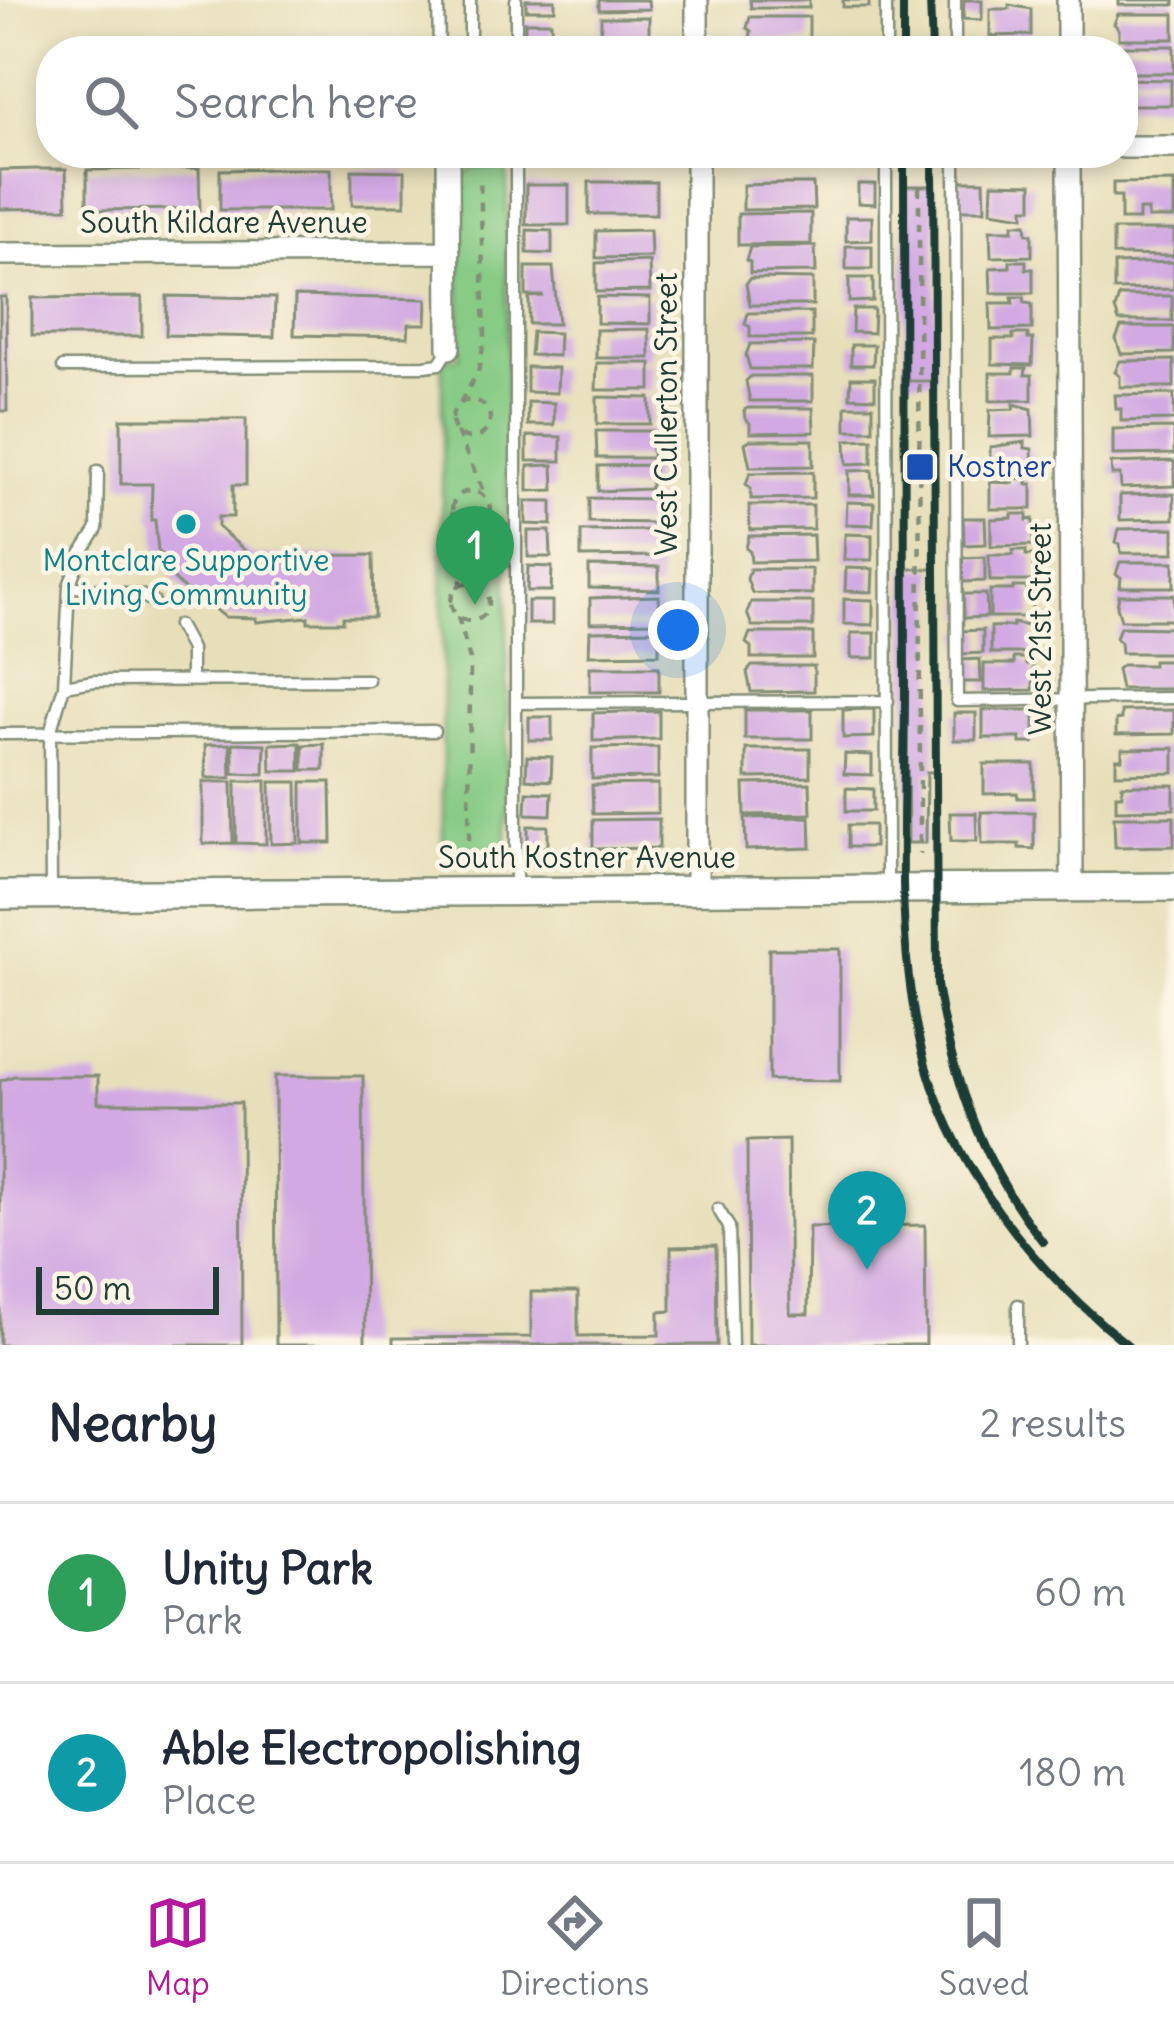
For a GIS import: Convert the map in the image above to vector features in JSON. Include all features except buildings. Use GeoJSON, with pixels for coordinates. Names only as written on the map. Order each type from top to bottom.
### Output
{"type":"FeatureCollection","features":[{"type":"Feature","properties":{"kind":"street"},"geometry":{"type":"LineString","coordinates":[[697,0],[697,36]]}},
{"type":"Feature","properties":{"kind":"street"},"geometry":{"type":"LineString","coordinates":[[1068,0],[1068,36]]}},
{"type":"Feature","properties":{"kind":"street"},"geometry":{"type":"LineString","coordinates":[[1138,147],[1174,147]]}},
{"type":"Feature","properties":{"kind":"street"},"geometry":{"type":"LineString","coordinates":[[448,168],[449,348]]}},
{"type":"Feature","properties":{"kind":"street","name":"West Cullerton Street"},"geometry":{"type":"LineString","coordinates":[[697,168],[697,890]]}},
{"type":"Feature","properties":{"kind":"street","name":"West 21st Street"},"geometry":{"type":"LineString","coordinates":[[1069,168],[1072,888]]}},
{"type":"Feature","properties":{"kind":"street","name":"South Kildare Avenue"},"geometry":{"type":"LineString","coordinates":[[0,254],[449,252]]}},
{"type":"Feature","properties":{"kind":"street","name":"South Kostner Avenue"},"geometry":{"type":"LineString","coordinates":[[0,895],[1174,887]]}},
{"type":"Feature","properties":{"kind":"lane"},"geometry":{"type":"LineString","coordinates":[[438,0],[439,36]]}},
{"type":"Feature","properties":{"kind":"lane"},"geometry":{"type":"LineString","coordinates":[[470,0],[470,36]]}},
{"type":"Feature","properties":{"kind":"lane"},"geometry":{"type":"LineString","coordinates":[[516,0],[516,36]]}},
{"type":"Feature","properties":{"kind":"lane"},"geometry":{"type":"LineString","coordinates":[[886,0],[886,36]]}},
{"type":"Feature","properties":{"kind":"lane"},"geometry":{"type":"LineString","coordinates":[[955,0],[955,36]]}},
{"type":"Feature","properties":{"kind":"lane"},"geometry":{"type":"LineString","coordinates":[[516,168],[516,892]]}},
{"type":"Feature","properties":{"kind":"lane"},"geometry":{"type":"LineString","coordinates":[[886,168],[887,889]]}},
{"type":"Feature","properties":{"kind":"lane"},"geometry":{"type":"LineString","coordinates":[[955,168],[957,701],[1174,698]]}},
{"type":"Feature","properties":{"kind":"lane"},"geometry":{"type":"LineString","coordinates":[[64,368],[425,366],[439,364],[449,348]]}},
{"type":"Feature","properties":{"kind":"lane"},"geometry":{"type":"LineString","coordinates":[[51,895],[50,733],[64,686],[69,586],[97,529],[98,471]]}},
{"type":"Feature","properties":{"kind":"lane"},"geometry":{"type":"LineString","coordinates":[[69,586],[141,595],[154,602]]}},
{"type":"Feature","properties":{"kind":"lane"},"geometry":{"type":"LineString","coordinates":[[178,625],[191,649],[191,681]]}},
{"type":"Feature","properties":{"kind":"lane"},"geometry":{"type":"LineString","coordinates":[[64,686],[94,681],[368,680]]}},
{"type":"Feature","properties":{"kind":"lane"},"geometry":{"type":"LineString","coordinates":[[516,703],[888,701]]}},
{"type":"Feature","properties":{"kind":"lane"},"geometry":{"type":"LineString","coordinates":[[0,734],[434,731]]}},
{"type":"Feature","properties":{"kind":"lane"},"geometry":{"type":"LineString","coordinates":[[718,1209],[729,1227],[732,1345]]}},
{"type":"Feature","properties":{"kind":"lane"},"geometry":{"type":"LineString","coordinates":[[1018,1306],[1018,1345]]}},
{"type":"Feature","properties":{"kind":"path"},"geometry":{"type":"LineString","coordinates":[[470,857],[470,660],[466,637],[451,605],[490,508],[452,417],[478,372],[485,338],[481,176]]}},
{"type":"Feature","properties":{"kind":"path"},"geometry":{"type":"LineString","coordinates":[[920,186],[920,854]]}},
{"type":"Feature","properties":{"kind":"path"},"geometry":{"type":"LineString","coordinates":[[458,432],[467,438],[478,437],[488,430],[491,420],[481,402],[460,403]]}},
{"type":"Feature","properties":{"kind":"path"},"geometry":{"type":"LineString","coordinates":[[486,498],[467,491],[454,500],[452,511],[466,529],[478,528],[488,518]]}},
{"type":"Feature","properties":{"kind":"path"},"geometry":{"type":"LineString","coordinates":[[458,588],[471,583],[480,586],[490,602],[481,619],[472,622],[458,617]]}},
{"type":"Feature","properties":{"kind":"green space"},"geometry":{"type":"Polygon","coordinates":[[[472,168],[507,168],[507,851],[443,852],[442,359],[460,357],[460,180],[472,168]]]}},
{"type":"Feature","properties":{"kind":"railway"},"geometry":{"type":"LineString","coordinates":[[903,0],[903,36]]}},
{"type":"Feature","properties":{"kind":"railway"},"geometry":{"type":"LineString","coordinates":[[930,0],[931,36]]}},
{"type":"Feature","properties":{"kind":"railway"},"geometry":{"type":"LineString","coordinates":[[904,168],[903,867],[907,956],[920,1043],[951,1131],[999,1211],[1059,1283],[1128,1345]]}},
{"type":"Feature","properties":{"kind":"railway"},"geometry":{"type":"LineString","coordinates":[[933,168],[937,985],[951,1054],[973,1121],[1003,1183],[1043,1242]]}},
{"type":"Feature","properties":{"kind":"place","name":"Kostner"},"geometry":{"type":"Point","coordinates":[920,467]}},
{"type":"Feature","properties":{"kind":"place","name":"Montclare Supportive Living Community"},"geometry":{"type":"Point","coordinates":[186,524]}},
{"type":"Feature","properties":{"kind":"place","name":"Unity Park"},"geometry":{"type":"Point","coordinates":[475,605]}},
{"type":"Feature","properties":{"kind":"place","name":"Able Electropolishing"},"geometry":{"type":"Point","coordinates":[867,1270]}}]}
